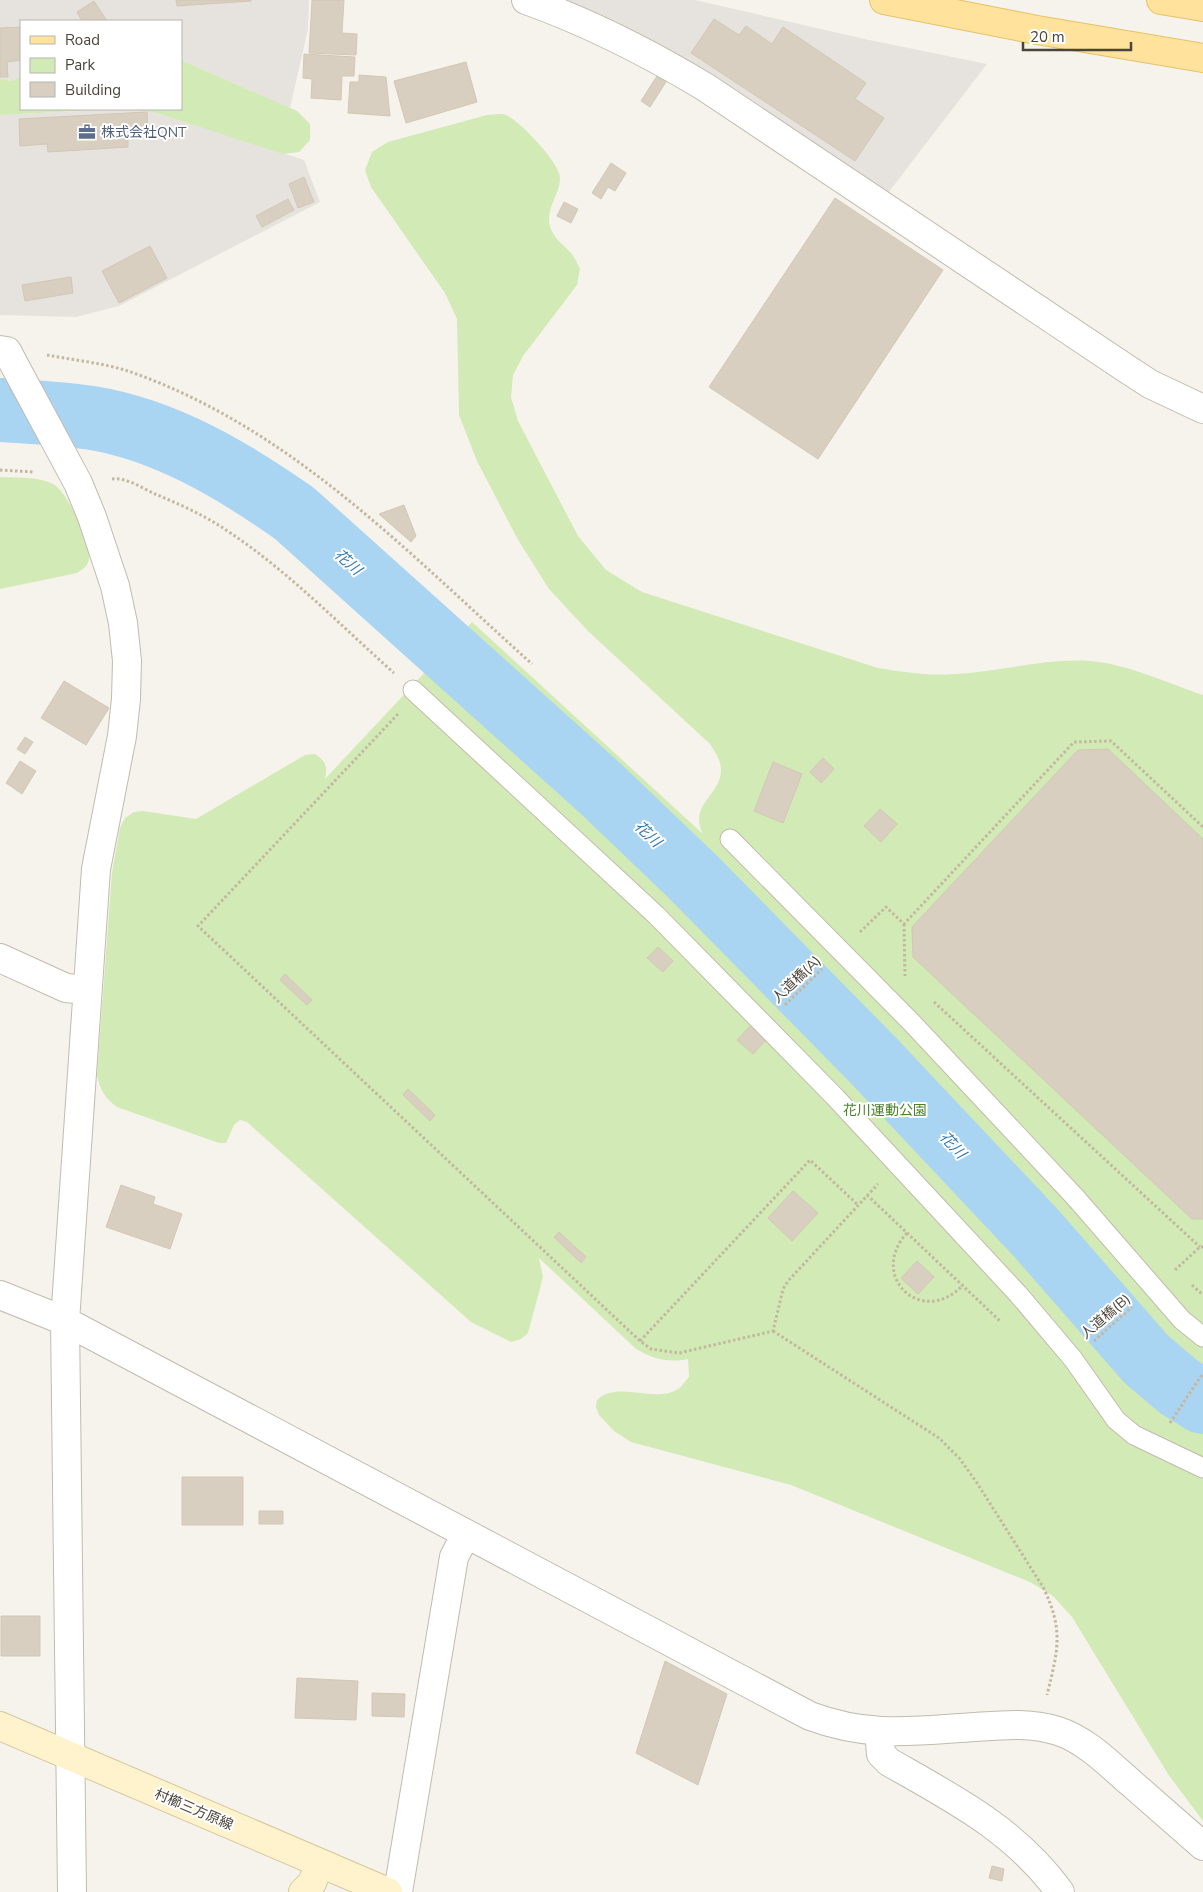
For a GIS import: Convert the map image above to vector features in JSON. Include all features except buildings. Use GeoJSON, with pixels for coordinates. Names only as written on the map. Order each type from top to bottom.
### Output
{"type":"FeatureCollection","features":[{"type":"Feature","properties":{"kind":"main road"},"geometry":{"type":"LineString","coordinates":[[884,0],[1037,30],[1203,58]]}},
{"type":"Feature","properties":{"kind":"main road"},"geometry":{"type":"LineString","coordinates":[[1161,0],[1203,7]]}},
{"type":"Feature","properties":{"kind":"main road","name":"村櫛三方原線"},"geometry":{"type":"LineString","coordinates":[[0,1726],[388,1892]]}},
{"type":"Feature","properties":{"kind":"main road"},"geometry":{"type":"LineString","coordinates":[[303,1892],[312,1883],[320,1863]]}},
{"type":"Feature","properties":{"kind":"street"},"geometry":{"type":"LineString","coordinates":[[526,0],[616,36],[668,65],[1150,384],[1203,409]]}},
{"type":"Feature","properties":{"kind":"street"},"geometry":{"type":"LineString","coordinates":[[8,359],[81,491],[105,551],[123,623],[127,661],[126,699],[122,736],[96,869],[65,1321],[72,1892]]}},
{"type":"Feature","properties":{"kind":"street"},"geometry":{"type":"LineString","coordinates":[[0,958],[66,988],[87,990]]}},
{"type":"Feature","properties":{"kind":"street"},"geometry":{"type":"LineString","coordinates":[[0,1295],[65,1321],[810,1716],[836,1726],[879,1732],[1011,1725],[1040,1726],[1059,1731],[1081,1741],[1100,1756],[1203,1846]]}},
{"type":"Feature","properties":{"kind":"street"},"geometry":{"type":"LineString","coordinates":[[398,1892],[454,1557],[466,1534]]}},
{"type":"Feature","properties":{"kind":"street"},"geometry":{"type":"LineString","coordinates":[[879,1732],[881,1754],[889,1762],[990,1821],[1037,1863],[1060,1892]]}},
{"type":"Feature","properties":{"kind":"lane"},"geometry":{"type":"LineString","coordinates":[[415,692],[656,915],[746,1005],[898,1164],[1041,1321],[1073,1359],[1116,1420],[1134,1435],[1203,1468]]}},
{"type":"Feature","properties":{"kind":"lane"},"geometry":{"type":"LineString","coordinates":[[730,839],[912,1023],[1075,1197],[1182,1320],[1203,1337]]}},
{"type":"Feature","properties":{"kind":"path"},"geometry":{"type":"LineString","coordinates":[[43,355],[126,371],[180,391],[230,416],[277,445],[355,505],[532,664]]}},
{"type":"Feature","properties":{"kind":"path"},"geometry":{"type":"LineString","coordinates":[[81,491],[106,480],[115,478],[124,480],[185,507],[224,529],[262,556],[297,585],[415,692],[198,926],[640,1342],[651,1349],[679,1353],[773,1331],[939,1438],[960,1459],[977,1483],[1043,1587],[1053,1607],[1058,1629],[1057,1652],[1040,1726]]}},
{"type":"Feature","properties":{"kind":"path"},"geometry":{"type":"LineString","coordinates":[[912,982],[905,975],[904,924],[1074,742],[1111,741],[1203,828]]}},
{"type":"Feature","properties":{"kind":"path"},"geometry":{"type":"LineString","coordinates":[[886,907],[904,924]]}},
{"type":"Feature","properties":{"kind":"path","name":"人道橋(A)"},"geometry":{"type":"LineString","coordinates":[[781,1009],[826,966]]}},
{"type":"Feature","properties":{"kind":"path"},"geometry":{"type":"LineString","coordinates":[[927,995],[1201,1247],[1182,1264]]}},
{"type":"Feature","properties":{"kind":"path"},"geometry":{"type":"LineString","coordinates":[[640,1342],[810,1160],[858,1205]]}},
{"type":"Feature","properties":{"kind":"path"},"geometry":{"type":"LineString","coordinates":[[773,1331],[783,1289],[788,1281],[898,1164]]}},
{"type":"Feature","properties":{"kind":"path"},"geometry":{"type":"LineString","coordinates":[[867,1195],[1020,1339],[1041,1321]]}},
{"type":"Feature","properties":{"kind":"path"},"geometry":{"type":"LineString","coordinates":[[907,1233],[898,1242],[892,1262],[896,1281],[904,1292],[915,1299],[928,1302],[942,1301],[953,1295],[963,1285]]}},
{"type":"Feature","properties":{"kind":"path","name":"人道橋(B)"},"geometry":{"type":"LineString","coordinates":[[1089,1345],[1136,1303]]}},
{"type":"Feature","properties":{"kind":"path"},"geometry":{"type":"LineString","coordinates":[[1168,1427],[1203,1373]]}},
{"type":"Feature","properties":{"kind":"shaded area"},"geometry":{"type":"Polygon","coordinates":[[[0,0],[309,0],[308,29],[290,108],[182,60],[182,20],[20,20],[20,77],[12,81],[0,79],[0,0]]]}},
{"type":"Feature","properties":{"kind":"shaded area"},"geometry":{"type":"Polygon","coordinates":[[[565,0],[695,0],[869,40],[987,64],[888,193],[668,49],[621,24],[565,0]]]}},
{"type":"Feature","properties":{"kind":"shaded area"},"geometry":{"type":"Polygon","coordinates":[[[97,110],[144,110],[157,113],[304,160],[320,202],[119,306],[76,317],[0,315],[0,115],[97,110]]]}},
{"type":"Feature","properties":{"kind":"green space"},"geometry":{"type":"Polygon","coordinates":[[[182,60],[297,111],[310,124],[310,140],[299,152],[283,154],[157,113],[139,110],[182,110],[182,60]]]}},
{"type":"Feature","properties":{"kind":"green space"},"geometry":{"type":"Polygon","coordinates":[[[20,77],[20,110],[97,110],[0,115],[0,79],[12,81],[20,77]]]}},
{"type":"Feature","properties":{"kind":"green space","name":"花川運動公園"},"geometry":{"type":"Polygon","coordinates":[[[504,114],[520,125],[547,153],[554,163],[560,178],[558,190],[549,214],[549,220],[553,234],[572,255],[580,269],[577,285],[523,356],[513,375],[511,397],[518,421],[578,536],[606,570],[642,592],[878,668],[916,673],[944,674],[971,673],[1056,661],[1090,661],[1133,670],[1203,695],[1203,1821],[1168,1774],[1072,1617],[1053,1596],[1030,1582],[791,1485],[631,1442],[614,1431],[599,1415],[596,1407],[597,1400],[606,1394],[615,1392],[658,1394],[678,1389],[689,1377],[688,1359],[674,1361],[660,1359],[635,1348],[539,1258],[543,1277],[528,1333],[521,1339],[511,1342],[471,1322],[247,1122],[240,1120],[234,1125],[226,1143],[219,1143],[117,1107],[106,1097],[101,1089],[97,1075],[112,872],[120,828],[125,818],[134,812],[143,811],[196,819],[305,755],[315,754],[322,759],[326,768],[325,779],[472,622],[703,834],[699,824],[699,815],[720,779],[721,766],[717,756],[710,744],[588,631],[549,589],[517,538],[477,461],[459,415],[457,319],[445,293],[371,187],[365,170],[372,152],[388,142],[487,115],[504,114]]]}},
{"type":"Feature","properties":{"kind":"green space"},"geometry":{"type":"Polygon","coordinates":[[[0,477],[47,481],[59,489],[77,518],[86,541],[89,559],[85,567],[77,573],[0,589],[0,477]]]}},
{"type":"Feature","properties":{"kind":"water"},"geometry":{"type":"Polygon","coordinates":[[[514,675],[556,738],[548,749],[478,716],[483,702],[491,691],[501,682],[514,675]]]}},
{"type":"Feature","properties":{"kind":"waterway","name":"花川"},"geometry":{"type":"LineString","coordinates":[[0,410],[92,418],[146,432],[198,454],[248,482],[294,513],[600,788],[693,877],[873,1060],[1036,1233],[1146,1359],[1179,1387],[1203,1402]]}},
{"type":"Feature","properties":{"kind":"place","name":"株式会社QNT"},"geometry":{"type":"Point","coordinates":[87,132]}}]}
